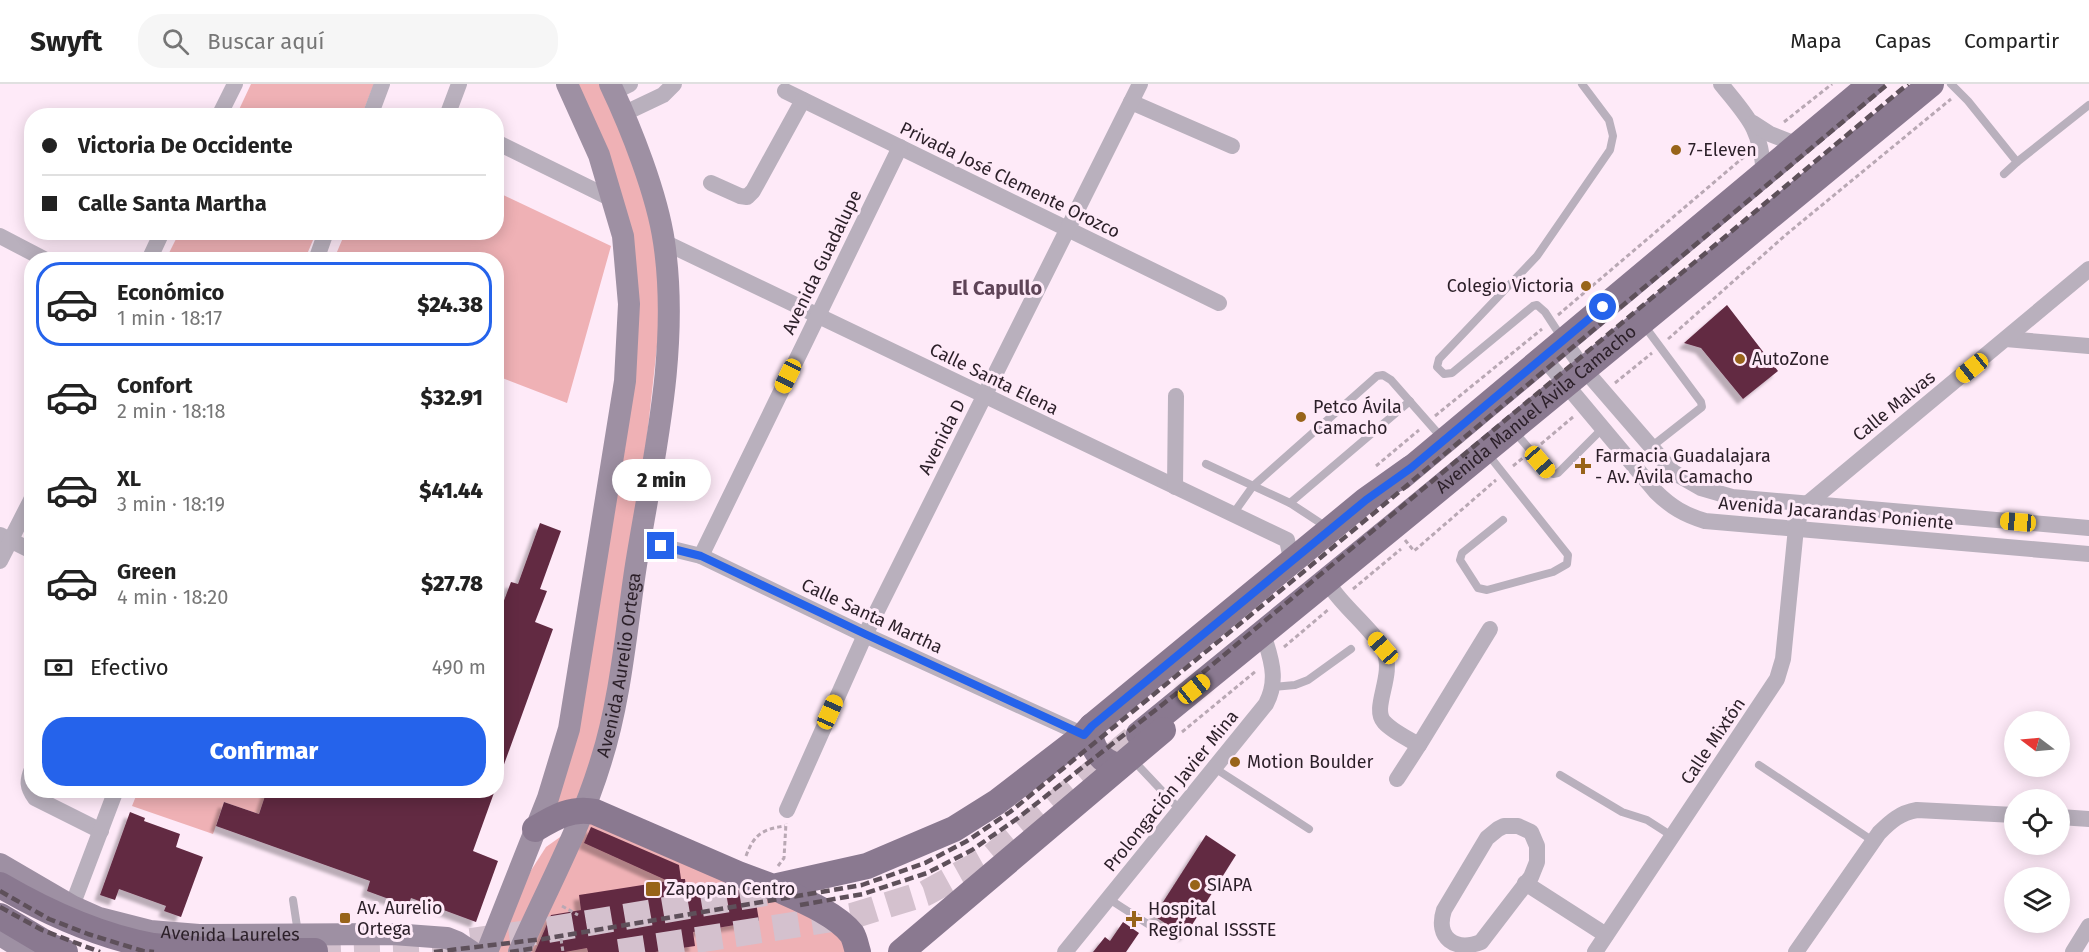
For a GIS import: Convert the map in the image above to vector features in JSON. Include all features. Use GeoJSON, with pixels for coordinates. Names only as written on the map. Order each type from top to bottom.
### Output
{"type":"FeatureCollection","features":[{"type":"Feature","properties":{"kind":"main road","name":"Avenida Aurelio Ortega"},"geometry":{"type":"LineString","coordinates":[[487,952],[548,798],[569,729],[625,381],[629,304],[623,236],[599,155],[567,84]]}},
{"type":"Feature","properties":{"kind":"main road","name":"Avenida Manuel Ávila Camacho"},"geometry":{"type":"LineString","coordinates":[[1122,713],[1365,510],[1411,468],[1436,431],[1543,357],[1557,331],[1764,173],[1871,84]]}},
{"type":"Feature","properties":{"kind":"main road","name":"Avenida Manuel Ávila Camacho"},"geometry":{"type":"LineString","coordinates":[[1130,752],[1394,526],[1931,84]]}},
{"type":"Feature","properties":{"kind":"main road","name":"Avenida Aurelio Ortega"},"geometry":{"type":"LineString","coordinates":[[519,952],[584,809],[602,760],[609,731],[664,393],[669,297],[664,242],[646,174],[619,96]]}},
{"type":"Feature","properties":{"kind":"main road"},"geometry":{"type":"LineString","coordinates":[[768,885],[867,866],[954,829],[997,802],[1088,731],[1366,500],[1411,468]]}},
{"type":"Feature","properties":{"kind":"main road"},"geometry":{"type":"LineString","coordinates":[[910,949],[1130,752],[1333,590],[1387,541],[1394,526]]}},
{"type":"Feature","properties":{"kind":"main road"},"geometry":{"type":"LineString","coordinates":[[1088,731],[1096,751],[1107,763],[1130,752]]}},
{"type":"Feature","properties":{"kind":"main road"},"geometry":{"type":"LineString","coordinates":[[535,830],[563,814],[584,809],[595,812],[768,885],[823,912],[843,925],[854,936],[858,952]]}},
{"type":"Feature","properties":{"kind":"main road","name":"Avenida Laureles"},"geometry":{"type":"LineString","coordinates":[[0,864],[72,906],[99,918],[150,931],[306,942]]}},
{"type":"Feature","properties":{"kind":"main road","name":"Avenida Laureles"},"geometry":{"type":"LineString","coordinates":[[0,885],[40,909],[68,922],[154,946],[210,952],[393,934],[447,938],[472,952]]}},
{"type":"Feature","properties":{"kind":"main road"},"geometry":{"type":"LineString","coordinates":[[0,916],[52,948],[65,952]]}},
{"type":"Feature","properties":{"kind":"main road"},"geometry":{"type":"LineString","coordinates":[[0,935],[28,952]]}},
{"type":"Feature","properties":{"kind":"street"},"geometry":{"type":"LineString","coordinates":[[223,108],[234,84]]}},
{"type":"Feature","properties":{"kind":"street"},"geometry":{"type":"LineString","coordinates":[[373,108],[382,84]]}},
{"type":"Feature","properties":{"kind":"street"},"geometry":{"type":"LineString","coordinates":[[450,108],[459,84]]}},
{"type":"Feature","properties":{"kind":"street"},"geometry":{"type":"LineString","coordinates":[[619,96],[663,95],[672,84]]}},
{"type":"Feature","properties":{"kind":"street","name":"Avenida D"},"geometry":{"type":"LineString","coordinates":[[786,818],[865,634],[1140,84]]}},
{"type":"Feature","properties":{"kind":"street"},"geometry":{"type":"LineString","coordinates":[[1721,84],[1765,139],[1764,173]]}},
{"type":"Feature","properties":{"kind":"street","name":"Privada José Clemente Orozco"},"geometry":{"type":"LineString","coordinates":[[785,91],[1219,303]]}},
{"type":"Feature","properties":{"kind":"street"},"geometry":{"type":"LineString","coordinates":[[711,183],[747,197],[753,191],[804,100]]}},
{"type":"Feature","properties":{"kind":"street"},"geometry":{"type":"LineString","coordinates":[[1131,102],[1232,146]]}},
{"type":"Feature","properties":{"kind":"street"},"geometry":{"type":"LineString","coordinates":[[1765,139],[1798,145]]}},
{"type":"Feature","properties":{"kind":"street"},"geometry":{"type":"LineString","coordinates":[[504,146],[612,199]]}},
{"type":"Feature","properties":{"kind":"street","name":"Avenida Guadalupe"},"geometry":{"type":"LineString","coordinates":[[701,556],[900,147]]}},
{"type":"Feature","properties":{"kind":"street"},"geometry":{"type":"LineString","coordinates":[[0,236],[31,252]]}},
{"type":"Feature","properties":{"kind":"street","name":"Calle Santa Elena"},"geometry":{"type":"LineString","coordinates":[[664,242],[1287,540],[1292,563]]}},
{"type":"Feature","properties":{"kind":"street","name":"Calle Malvas"},"geometry":{"type":"LineString","coordinates":[[1807,504],[2089,269]]}},
{"type":"Feature","properties":{"kind":"street","name":"Avenida Jacarandas Poniente"},"geometry":{"type":"LineString","coordinates":[[1557,331],[1585,407],[1656,492],[1676,510],[1688,516],[1705,521],[2089,554]]}},
{"type":"Feature","properties":{"kind":"street"},"geometry":{"type":"LineString","coordinates":[[2006,339],[2089,346]]}},
{"type":"Feature","properties":{"kind":"street","name":"Avenida Jacarandas Poniente"},"geometry":{"type":"LineString","coordinates":[[1543,357],[1604,392],[1673,472],[1715,493],[1732,497],[2089,528]]}},
{"type":"Feature","properties":{"kind":"street"},"geometry":{"type":"LineString","coordinates":[[1175,487],[1176,396]]}},
{"type":"Feature","properties":{"kind":"street","name":"Calle Mixtón"},"geometry":{"type":"LineString","coordinates":[[1595,952],[1777,679],[1783,659],[1796,528],[1807,504]]}},
{"type":"Feature","properties":{"kind":"street"},"geometry":{"type":"LineString","coordinates":[[0,561],[5,537],[24,510]]}},
{"type":"Feature","properties":{"kind":"street"},"geometry":{"type":"LineString","coordinates":[[5,537],[24,546]]}},
{"type":"Feature","properties":{"kind":"street","name":"Calle Santa Martha"},"geometry":{"type":"LineString","coordinates":[[640,541],[701,556],[865,634],[1088,731]]}},
{"type":"Feature","properties":{"kind":"street"},"geometry":{"type":"LineString","coordinates":[[1333,590],[1383,648],[1388,661],[1387,678],[1378,710],[1383,722],[1419,745]]}},
{"type":"Feature","properties":{"kind":"street"},"geometry":{"type":"LineString","coordinates":[[1397,779],[1490,629]]}},
{"type":"Feature","properties":{"kind":"street"},"geometry":{"type":"LineString","coordinates":[[1266,643],[1272,661],[1273,687]]}},
{"type":"Feature","properties":{"kind":"street","name":"Prolongación Javier Mina"},"geometry":{"type":"LineString","coordinates":[[1065,952],[1216,769],[1266,704],[1273,687]]}},
{"type":"Feature","properties":{"kind":"street"},"geometry":{"type":"LineString","coordinates":[[35,798],[101,831]]}},
{"type":"Feature","properties":{"kind":"street"},"geometry":{"type":"LineString","coordinates":[[72,906],[113,798]]}},
{"type":"Feature","properties":{"kind":"street"},"geometry":{"type":"LineString","coordinates":[[1796,952],[1873,841],[1891,820],[1905,812],[1917,810],[2004,814]]}},
{"type":"Feature","properties":{"kind":"street"},"geometry":{"type":"LineString","coordinates":[[2070,820],[2085,822]]}},
{"type":"Feature","properties":{"kind":"street"},"geometry":{"type":"LineString","coordinates":[[1504,826],[1518,826],[1531,832],[1535,839],[1537,862],[1535,870],[1525,883],[1481,942],[1468,948],[1461,948],[1449,942],[1443,930],[1444,910],[1487,838],[1504,826]]}},
{"type":"Feature","properties":{"kind":"street"},"geometry":{"type":"LineString","coordinates":[[1525,883],[1606,935]]}},
{"type":"Feature","properties":{"kind":"street"},"geometry":{"type":"LineString","coordinates":[[2073,952],[2089,926]]}},
{"type":"Feature","properties":{"kind":"lane"},"geometry":{"type":"LineString","coordinates":[[1557,331],[1541,307],[1533,306],[1452,374],[1444,374],[1437,367],[1439,359],[1537,256],[1610,150],[1613,136],[1610,120],[1582,84]]}},
{"type":"Feature","properties":{"kind":"lane"},"geometry":{"type":"LineString","coordinates":[[1951,84],[2017,162]]}},
{"type":"Feature","properties":{"kind":"lane"},"geometry":{"type":"LineString","coordinates":[[2004,174],[2089,105]]}},
{"type":"Feature","properties":{"kind":"lane"},"geometry":{"type":"LineString","coordinates":[[1641,322],[1701,402],[1702,407],[1651,447]]}},
{"type":"Feature","properties":{"kind":"lane"},"geometry":{"type":"LineString","coordinates":[[1233,514],[1252,486],[1377,376],[1383,375],[1391,380],[1436,431]]}},
{"type":"Feature","properties":{"kind":"lane"},"geometry":{"type":"LineString","coordinates":[[1290,503],[1410,401]]}},
{"type":"Feature","properties":{"kind":"lane"},"geometry":{"type":"LineString","coordinates":[[1511,429],[1553,474],[1558,473],[1603,428]]}},
{"type":"Feature","properties":{"kind":"lane"},"geometry":{"type":"LineString","coordinates":[[1485,451],[1568,555],[1567,564],[1553,572],[1487,590],[1478,588],[1460,560],[1462,553],[1503,520]]}},
{"type":"Feature","properties":{"kind":"lane"},"geometry":{"type":"LineString","coordinates":[[1206,464],[1290,503],[1331,530]]}},
{"type":"Feature","properties":{"kind":"lane"},"geometry":{"type":"LineString","coordinates":[[1273,687],[1295,685],[1308,680],[1351,649]]}},
{"type":"Feature","properties":{"kind":"lane"},"geometry":{"type":"LineString","coordinates":[[1130,752],[1181,811]]}},
{"type":"Feature","properties":{"kind":"lane"},"geometry":{"type":"LineString","coordinates":[[1759,765],[1873,841]]}},
{"type":"Feature","properties":{"kind":"lane"},"geometry":{"type":"LineString","coordinates":[[1216,769],[1309,830]]}},
{"type":"Feature","properties":{"kind":"lane"},"geometry":{"type":"LineString","coordinates":[[1560,774],[1622,812],[1647,820],[1672,836]]}},
{"type":"Feature","properties":{"kind":"lane"},"geometry":{"type":"LineString","coordinates":[[1109,899],[1154,928]]}},
{"type":"Feature","properties":{"kind":"lane"},"geometry":{"type":"LineString","coordinates":[[293,900],[306,942]]}},
{"type":"Feature","properties":{"kind":"path"},"geometry":{"type":"LineString","coordinates":[[1376,466],[1436,431],[1557,331],[1732,166],[1832,84]]}},
{"type":"Feature","properties":{"kind":"path"},"geometry":{"type":"LineString","coordinates":[[1604,392],[1796,226],[1959,92]]}},
{"type":"Feature","properties":{"kind":"path"},"geometry":{"type":"LineString","coordinates":[[1394,526],[1414,551],[1585,407]]}},
{"type":"Feature","properties":{"kind":"path"},"geometry":{"type":"LineString","coordinates":[[738,874],[750,846],[765,829],[786,818]]}},
{"type":"Feature","properties":{"kind":"path"},"geometry":{"type":"LineString","coordinates":[[768,885],[784,858],[786,818]]}},
{"type":"Feature","properties":{"kind":"path"},"geometry":{"type":"LineString","coordinates":[[561,939],[563,952]]}},
{"type":"Feature","properties":{"kind":"shaded area"},"geometry":{"type":"Polygon","coordinates":[[[251,84],[374,84],[365,108],[240,108],[251,84]]]}},
{"type":"Feature","properties":{"kind":"shaded area"},"geometry":{"type":"Polygon","coordinates":[[[573,84],[604,84],[646,187],[664,284],[633,562],[586,799],[556,807],[634,293],[573,84]]]}},
{"type":"Feature","properties":{"kind":"shaded area"},"geometry":{"type":"Polygon","coordinates":[[[504,195],[611,246],[567,403],[504,379],[504,252],[337,252],[342,240],[504,240],[504,195]]]}},
{"type":"Feature","properties":{"kind":"shaded area"},"geometry":{"type":"Polygon","coordinates":[[[175,240],[313,240],[308,252],[169,252],[175,240]]]}},
{"type":"Feature","properties":{"kind":"shaded area"},"geometry":{"type":"Polygon","coordinates":[[[135,798],[265,798],[259,814],[224,802],[213,834],[132,806],[135,798]]]}},
{"type":"Feature","properties":{"kind":"shaded area"},"geometry":{"type":"Polygon","coordinates":[[[588,817],[732,877],[828,927],[843,940],[846,952],[526,952],[588,817]]]}},
{"type":"Feature","properties":{"kind":"shaded area"},"geometry":{"type":"Polygon","coordinates":[[[563,835],[513,952],[496,952],[530,872],[546,847],[563,835]]]}},
{"type":"Feature","properties":{"kind":"building","name":"AutoZone"},"geometry":{"type":"Polygon","coordinates":[[[1727,305],[1778,371],[1743,399],[1701,348],[1684,343],[1727,305]]]}},
{"type":"Feature","properties":{"kind":"building"},"geometry":{"type":"Polygon","coordinates":[[[540,523],[561,531],[540,589],[547,591],[535,622],[553,629],[504,764],[504,600],[511,582],[518,584],[540,523]]]}},
{"type":"Feature","properties":{"kind":"building"},"geometry":{"type":"Polygon","coordinates":[[[264,798],[492,798],[473,851],[498,861],[476,922],[411,898],[408,906],[367,891],[370,881],[216,826],[224,802],[259,814],[264,798]]]}},
{"type":"Feature","properties":{"kind":"building"},"geometry":{"type":"Polygon","coordinates":[[[130,812],[145,818],[144,821],[180,834],[176,847],[203,857],[181,917],[164,911],[166,906],[119,889],[115,900],[100,895],[130,812]]]}},
{"type":"Feature","properties":{"kind":"building","name":"Zapopan Centro"},"geometry":{"type":"Polygon","coordinates":[[[591,827],[679,865],[681,879],[685,879],[687,894],[730,887],[755,896],[759,921],[693,932],[695,946],[655,952],[588,952],[587,948],[565,952],[535,952],[551,915],[581,910],[579,895],[668,881],[584,843],[591,827]]]}},
{"type":"Feature","properties":{"kind":"building","name":"SIAPA"},"geometry":{"type":"Polygon","coordinates":[[[1206,835],[1236,855],[1185,936],[1154,916],[1206,835]]]}},
{"type":"Feature","properties":{"kind":"building"},"geometry":{"type":"Polygon","coordinates":[[[1123,922],[1139,933],[1126,952],[1093,952],[1105,937],[1110,941],[1123,922]]]}},
{"type":"Feature","properties":{"kind":"tunnel"},"geometry":{"type":"LineString","coordinates":[[619,952],[852,916],[926,893],[991,857],[1139,734]]}},
{"type":"Feature","properties":{"kind":"tunnel"},"geometry":{"type":"LineString","coordinates":[[315,951],[436,946],[535,932],[789,889]]}},
{"type":"Feature","properties":{"kind":"railway"},"geometry":{"type":"LineString","coordinates":[[434,952],[543,939],[862,885],[925,863],[967,841],[1010,812],[1308,568],[1888,84]]}},
{"type":"Feature","properties":{"kind":"railway"},"geometry":{"type":"LineString","coordinates":[[800,905],[863,894],[927,873],[972,850],[1018,818],[1200,675],[1908,84]]}},
{"type":"Feature","properties":{"kind":"railway"},"geometry":{"type":"LineString","coordinates":[[0,891],[49,919],[88,934],[143,951],[154,952]]}},
{"type":"Feature","properties":{"kind":"railway"},"geometry":{"type":"LineString","coordinates":[[0,907],[42,930],[100,952]]}},
{"type":"Feature","properties":{"kind":"railway"},"geometry":{"type":"LineString","coordinates":[[510,952],[536,948]]}},
{"type":"Feature","properties":{"kind":"place","name":"7-Eleven"},"geometry":{"type":"Point","coordinates":[1676,150]}},
{"type":"Feature","properties":{"kind":"place","name":"Colegio Victoria"},"geometry":{"type":"Point","coordinates":[1586,286]}},
{"type":"Feature","properties":{"kind":"place","name":"AutoZone"},"geometry":{"type":"Point","coordinates":[1740,359]}},
{"type":"Feature","properties":{"kind":"place","name":"Petco Ávila Camacho"},"geometry":{"type":"Point","coordinates":[1301,417]}},
{"type":"Feature","properties":{"kind":"place","name":"Farmacia Guadalajara - Av. Ávila Camacho"},"geometry":{"type":"Point","coordinates":[1583,466]}},
{"type":"Feature","properties":{"kind":"place","name":"Motion Boulder"},"geometry":{"type":"Point","coordinates":[1235,762]}},
{"type":"Feature","properties":{"kind":"place","name":"SIAPA"},"geometry":{"type":"Point","coordinates":[1195,885]}},
{"type":"Feature","properties":{"kind":"place","name":"Zapopan Centro"},"geometry":{"type":"Point","coordinates":[653,889]}},
{"type":"Feature","properties":{"kind":"place","name":"Av. Aurelio Ortega"},"geometry":{"type":"Point","coordinates":[345,918]}},
{"type":"Feature","properties":{"kind":"place","name":"Hospital Regional ISSSTE"},"geometry":{"type":"Point","coordinates":[1134,919]}},
{"type":"Feature","properties":{"kind":"district","name":"El Capullo"},"geometry":{"type":"Point","coordinates":[997,288]}},
{"type":"Feature","properties":{"kind":"route"},"geometry":{"type":"LineString","coordinates":[[661,546],[701,556],[1084,735],[1366,500],[1411,468],[1603,307]]}}]}
